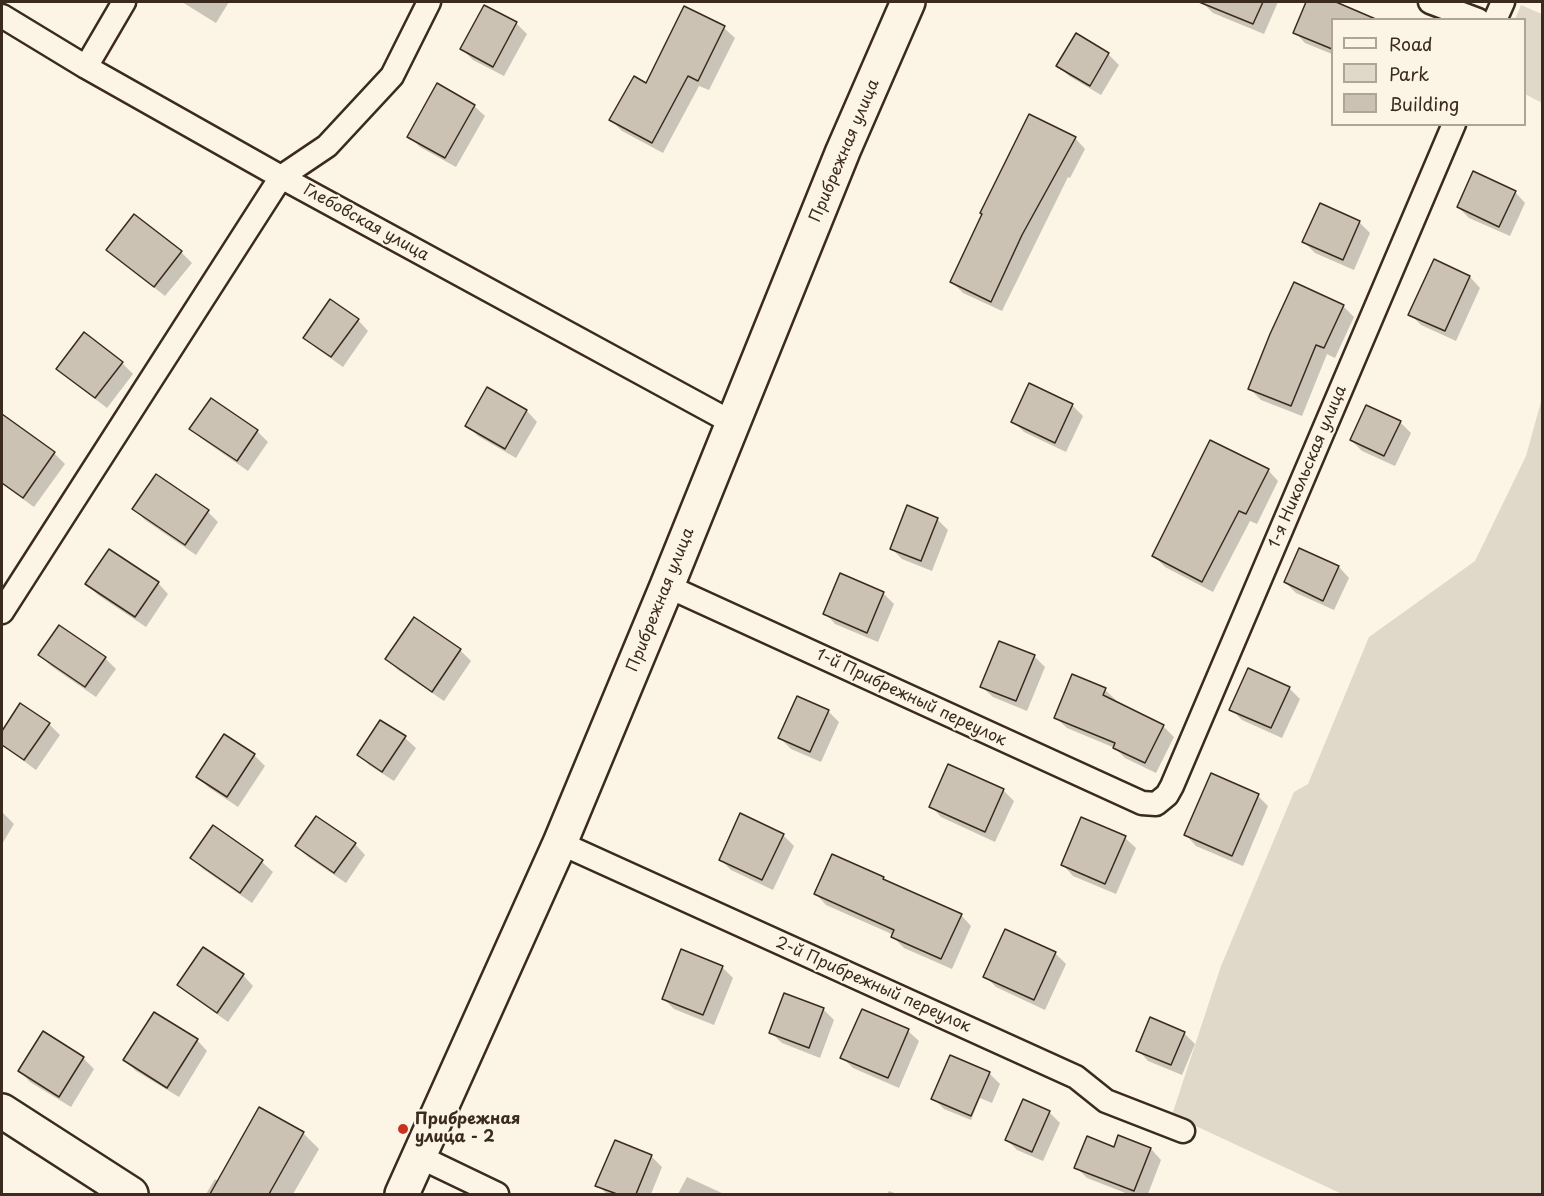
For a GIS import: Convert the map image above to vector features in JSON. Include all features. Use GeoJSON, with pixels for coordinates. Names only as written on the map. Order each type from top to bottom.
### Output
{"type":"FeatureCollection","features":[{"type":"Feature","properties":{"kind":"street"},"geometry":{"type":"LineString","coordinates":[[86,67],[124,2]]}},
{"type":"Feature","properties":{"kind":"street"},"geometry":{"type":"LineString","coordinates":[[2,612],[281,177],[327,146],[393,76],[429,2]]}},
{"type":"Feature","properties":{"kind":"street","name":"Прибрежная улица"},"geometry":{"type":"LineString","coordinates":[[402,1194],[560,843],[839,162],[909,2]]}},
{"type":"Feature","properties":{"kind":"street"},"geometry":{"type":"LineString","coordinates":[[1430,2],[1473,18]]}},
{"type":"Feature","properties":{"kind":"street"},"geometry":{"type":"LineString","coordinates":[[1496,18],[1503,2]]}},
{"type":"Feature","properties":{"kind":"street","name":"Глебовская улица"},"geometry":{"type":"LineString","coordinates":[[2,16],[86,67],[281,177],[734,423]]}},
{"type":"Feature","properties":{"kind":"street","name":"1-я Никольская улица"},"geometry":{"type":"LineString","coordinates":[[1156,804],[1167,795],[1172,786],[1453,126]]}},
{"type":"Feature","properties":{"kind":"street","name":"1-й Прибрежный переулок"},"geometry":{"type":"LineString","coordinates":[[667,586],[1142,803],[1156,804]]}},
{"type":"Feature","properties":{"kind":"street","name":"2-й Прибрежный переулок"},"geometry":{"type":"LineString","coordinates":[[560,843],[1076,1077],[1106,1101],[1183,1131]]}},
{"type":"Feature","properties":{"kind":"street"},"geometry":{"type":"LineString","coordinates":[[2,1112],[131,1194]]}},
{"type":"Feature","properties":{"kind":"street"},"geometry":{"type":"LineString","coordinates":[[420,1157],[497,1194]]}},
{"type":"Feature","properties":{"kind":"green space"},"geometry":{"type":"Polygon","coordinates":[[[1521,5],[1542,14],[1542,103],[1526,95],[1526,18],[1515,18],[1521,5]]]}},
{"type":"Feature","properties":{"kind":"green space"},"geometry":{"type":"Polygon","coordinates":[[[1542,398],[1542,1194],[1342,1194],[1172,1115],[1221,966],[1294,792],[1308,784],[1369,637],[1475,561],[1526,456],[1542,398]]]}},
{"type":"Feature","properties":{"kind":"building"},"geometry":{"type":"Polygon","coordinates":[[[1199,2],[1263,2],[1253,24],[1199,2]]]}},
{"type":"Feature","properties":{"kind":"building"},"geometry":{"type":"Polygon","coordinates":[[[1306,2],[1336,2],[1373,18],[1331,18],[1331,49],[1293,33],[1306,2]]]}},
{"type":"Feature","properties":{"kind":"building"},"geometry":{"type":"Polygon","coordinates":[[[484,5],[517,22],[493,67],[460,49],[484,5]]]}},
{"type":"Feature","properties":{"kind":"building"},"geometry":{"type":"Polygon","coordinates":[[[684,6],[725,26],[698,81],[688,76],[652,143],[609,120],[634,76],[646,83],[684,6]]]}},
{"type":"Feature","properties":{"kind":"building"},"geometry":{"type":"Polygon","coordinates":[[[1076,33],[1109,53],[1090,86],[1056,66],[1076,33]]]}},
{"type":"Feature","properties":{"kind":"building"},"geometry":{"type":"Polygon","coordinates":[[[437,83],[475,105],[445,158],[407,137],[437,83]]]}},
{"type":"Feature","properties":{"kind":"building"},"geometry":{"type":"Polygon","coordinates":[[[1029,114],[1076,137],[1022,235],[991,302],[950,282],[982,214],[980,213],[1029,114]]]}},
{"type":"Feature","properties":{"kind":"building"},"geometry":{"type":"Polygon","coordinates":[[[1473,171],[1516,191],[1499,227],[1457,207],[1473,171]]]}},
{"type":"Feature","properties":{"kind":"building"},"geometry":{"type":"Polygon","coordinates":[[[1320,203],[1360,221],[1343,260],[1302,242],[1320,203]]]}},
{"type":"Feature","properties":{"kind":"building"},"geometry":{"type":"Polygon","coordinates":[[[134,214],[182,251],[154,287],[106,250],[134,214]]]}},
{"type":"Feature","properties":{"kind":"building"},"geometry":{"type":"Polygon","coordinates":[[[1434,259],[1470,276],[1445,331],[1408,315],[1434,259]]]}},
{"type":"Feature","properties":{"kind":"building"},"geometry":{"type":"Polygon","coordinates":[[[1294,282],[1344,305],[1324,348],[1316,345],[1291,406],[1248,389],[1294,282]]]}},
{"type":"Feature","properties":{"kind":"building"},"geometry":{"type":"Polygon","coordinates":[[[330,299],[359,319],[331,357],[303,338],[330,299]]]}},
{"type":"Feature","properties":{"kind":"building"},"geometry":{"type":"Polygon","coordinates":[[[84,332],[123,362],[95,398],[56,369],[84,332]]]}},
{"type":"Feature","properties":{"kind":"building"},"geometry":{"type":"Polygon","coordinates":[[[1029,383],[1073,404],[1055,443],[1011,422],[1029,383]]]}},
{"type":"Feature","properties":{"kind":"building"},"geometry":{"type":"Polygon","coordinates":[[[487,387],[527,410],[505,449],[465,426],[487,387]]]}},
{"type":"Feature","properties":{"kind":"building"},"geometry":{"type":"Polygon","coordinates":[[[211,398],[258,430],[237,461],[189,429],[211,398]]]}},
{"type":"Feature","properties":{"kind":"building"},"geometry":{"type":"Polygon","coordinates":[[[1366,405],[1401,421],[1384,456],[1350,440],[1366,405]]]}},
{"type":"Feature","properties":{"kind":"building"},"geometry":{"type":"Polygon","coordinates":[[[2,414],[55,452],[23,498],[2,483],[2,414]]]}},
{"type":"Feature","properties":{"kind":"building"},"geometry":{"type":"Polygon","coordinates":[[[1210,440],[1269,469],[1246,514],[1239,511],[1202,582],[1152,556],[1210,440]]]}},
{"type":"Feature","properties":{"kind":"building"},"geometry":{"type":"Polygon","coordinates":[[[156,474],[209,510],[185,545],[132,509],[156,474]]]}},
{"type":"Feature","properties":{"kind":"building"},"geometry":{"type":"Polygon","coordinates":[[[907,505],[938,518],[921,561],[890,549],[907,505]]]}},
{"type":"Feature","properties":{"kind":"building"},"geometry":{"type":"Polygon","coordinates":[[[1299,548],[1339,566],[1323,601],[1284,582],[1299,548]]]}},
{"type":"Feature","properties":{"kind":"building"},"geometry":{"type":"Polygon","coordinates":[[[109,549],[159,582],[135,617],[85,584],[109,549]]]}},
{"type":"Feature","properties":{"kind":"building"},"geometry":{"type":"Polygon","coordinates":[[[840,573],[884,592],[867,633],[823,614],[840,573]]]}},
{"type":"Feature","properties":{"kind":"building"},"geometry":{"type":"Polygon","coordinates":[[[414,617],[461,649],[432,692],[385,659],[414,617]]]}},
{"type":"Feature","properties":{"kind":"building"},"geometry":{"type":"Polygon","coordinates":[[[59,625],[106,657],[85,687],[38,655],[59,625]]]}},
{"type":"Feature","properties":{"kind":"building"},"geometry":{"type":"Polygon","coordinates":[[[999,641],[1035,655],[1016,701],[980,687],[999,641]]]}},
{"type":"Feature","properties":{"kind":"building"},"geometry":{"type":"Polygon","coordinates":[[[1248,668],[1290,687],[1271,728],[1229,710],[1248,668]]]}},
{"type":"Feature","properties":{"kind":"building"},"geometry":{"type":"Polygon","coordinates":[[[1072,674],[1106,688],[1103,695],[1164,725],[1145,763],[1113,748],[1115,743],[1054,718],[1072,674]]]}},
{"type":"Feature","properties":{"kind":"building"},"geometry":{"type":"Polygon","coordinates":[[[797,696],[829,710],[810,752],[778,738],[797,696]]]}},
{"type":"Feature","properties":{"kind":"building"},"geometry":{"type":"Polygon","coordinates":[[[20,703],[50,723],[24,760],[2,745],[2,731],[20,703]]]}},
{"type":"Feature","properties":{"kind":"building"},"geometry":{"type":"Polygon","coordinates":[[[380,720],[406,736],[382,772],[357,755],[380,720]]]}},
{"type":"Feature","properties":{"kind":"building"},"geometry":{"type":"Polygon","coordinates":[[[224,734],[255,754],[227,797],[196,777],[224,734]]]}},
{"type":"Feature","properties":{"kind":"building"},"geometry":{"type":"Polygon","coordinates":[[[948,764],[1004,789],[985,832],[929,807],[948,764]]]}},
{"type":"Feature","properties":{"kind":"building"},"geometry":{"type":"Polygon","coordinates":[[[1211,773],[1259,794],[1232,856],[1184,835],[1211,773]]]}},
{"type":"Feature","properties":{"kind":"building"},"geometry":{"type":"Polygon","coordinates":[[[740,813],[784,834],[762,880],[719,860],[740,813]]]}},
{"type":"Feature","properties":{"kind":"building"},"geometry":{"type":"Polygon","coordinates":[[[316,816],[356,843],[334,873],[295,846],[316,816]]]}},
{"type":"Feature","properties":{"kind":"building"},"geometry":{"type":"Polygon","coordinates":[[[1081,817],[1126,836],[1105,884],[1061,865],[1081,817]]]}},
{"type":"Feature","properties":{"kind":"building"},"geometry":{"type":"Polygon","coordinates":[[[213,825],[263,860],[240,893],[190,858],[213,825]]]}},
{"type":"Feature","properties":{"kind":"building"},"geometry":{"type":"Polygon","coordinates":[[[832,854],[962,914],[941,959],[891,937],[894,930],[814,894],[832,854]]]}},
{"type":"Feature","properties":{"kind":"building"},"geometry":{"type":"Polygon","coordinates":[[[1005,929],[1056,952],[1034,1000],[983,977],[1005,929]]]}},
{"type":"Feature","properties":{"kind":"building"},"geometry":{"type":"Polygon","coordinates":[[[203,947],[244,974],[217,1013],[177,985],[203,947]]]}},
{"type":"Feature","properties":{"kind":"building"},"geometry":{"type":"Polygon","coordinates":[[[681,949],[723,966],[703,1015],[662,999],[681,949]]]}},
{"type":"Feature","properties":{"kind":"building"},"geometry":{"type":"Polygon","coordinates":[[[784,993],[824,1008],[809,1048],[769,1033],[784,993]]]}},
{"type":"Feature","properties":{"kind":"building"},"geometry":{"type":"Polygon","coordinates":[[[862,1009],[909,1029],[888,1078],[840,1058],[862,1009]]]}},
{"type":"Feature","properties":{"kind":"building"},"geometry":{"type":"Polygon","coordinates":[[[154,1012],[198,1039],[167,1088],[123,1060],[154,1012]]]}},
{"type":"Feature","properties":{"kind":"building"},"geometry":{"type":"Polygon","coordinates":[[[1150,1017],[1185,1032],[1171,1065],[1136,1051],[1150,1017]]]}},
{"type":"Feature","properties":{"kind":"building"},"geometry":{"type":"Polygon","coordinates":[[[43,1031],[84,1057],[59,1097],[18,1071],[43,1031]]]}},
{"type":"Feature","properties":{"kind":"building"},"geometry":{"type":"Polygon","coordinates":[[[950,1055],[990,1072],[971,1116],[931,1099],[950,1055]]]}},
{"type":"Feature","properties":{"kind":"building"},"geometry":{"type":"Polygon","coordinates":[[[1023,1099],[1050,1111],[1032,1152],[1005,1140],[1023,1099]]]}},
{"type":"Feature","properties":{"kind":"building"},"geometry":{"type":"Polygon","coordinates":[[[259,1107],[304,1132],[269,1194],[210,1194],[259,1107]]]}},
{"type":"Feature","properties":{"kind":"building"},"geometry":{"type":"Polygon","coordinates":[[[1118,1135],[1151,1148],[1134,1191],[1074,1168],[1087,1136],[1114,1147],[1118,1135]]]}},
{"type":"Feature","properties":{"kind":"building"},"geometry":{"type":"Polygon","coordinates":[[[615,1140],[652,1155],[636,1194],[617,1194],[595,1186],[615,1140]]]}},
{"type":"Feature","properties":{"kind":"place","name":"Прибрежная улица - 2"},"geometry":{"type":"Point","coordinates":[403,1129]}}]}
